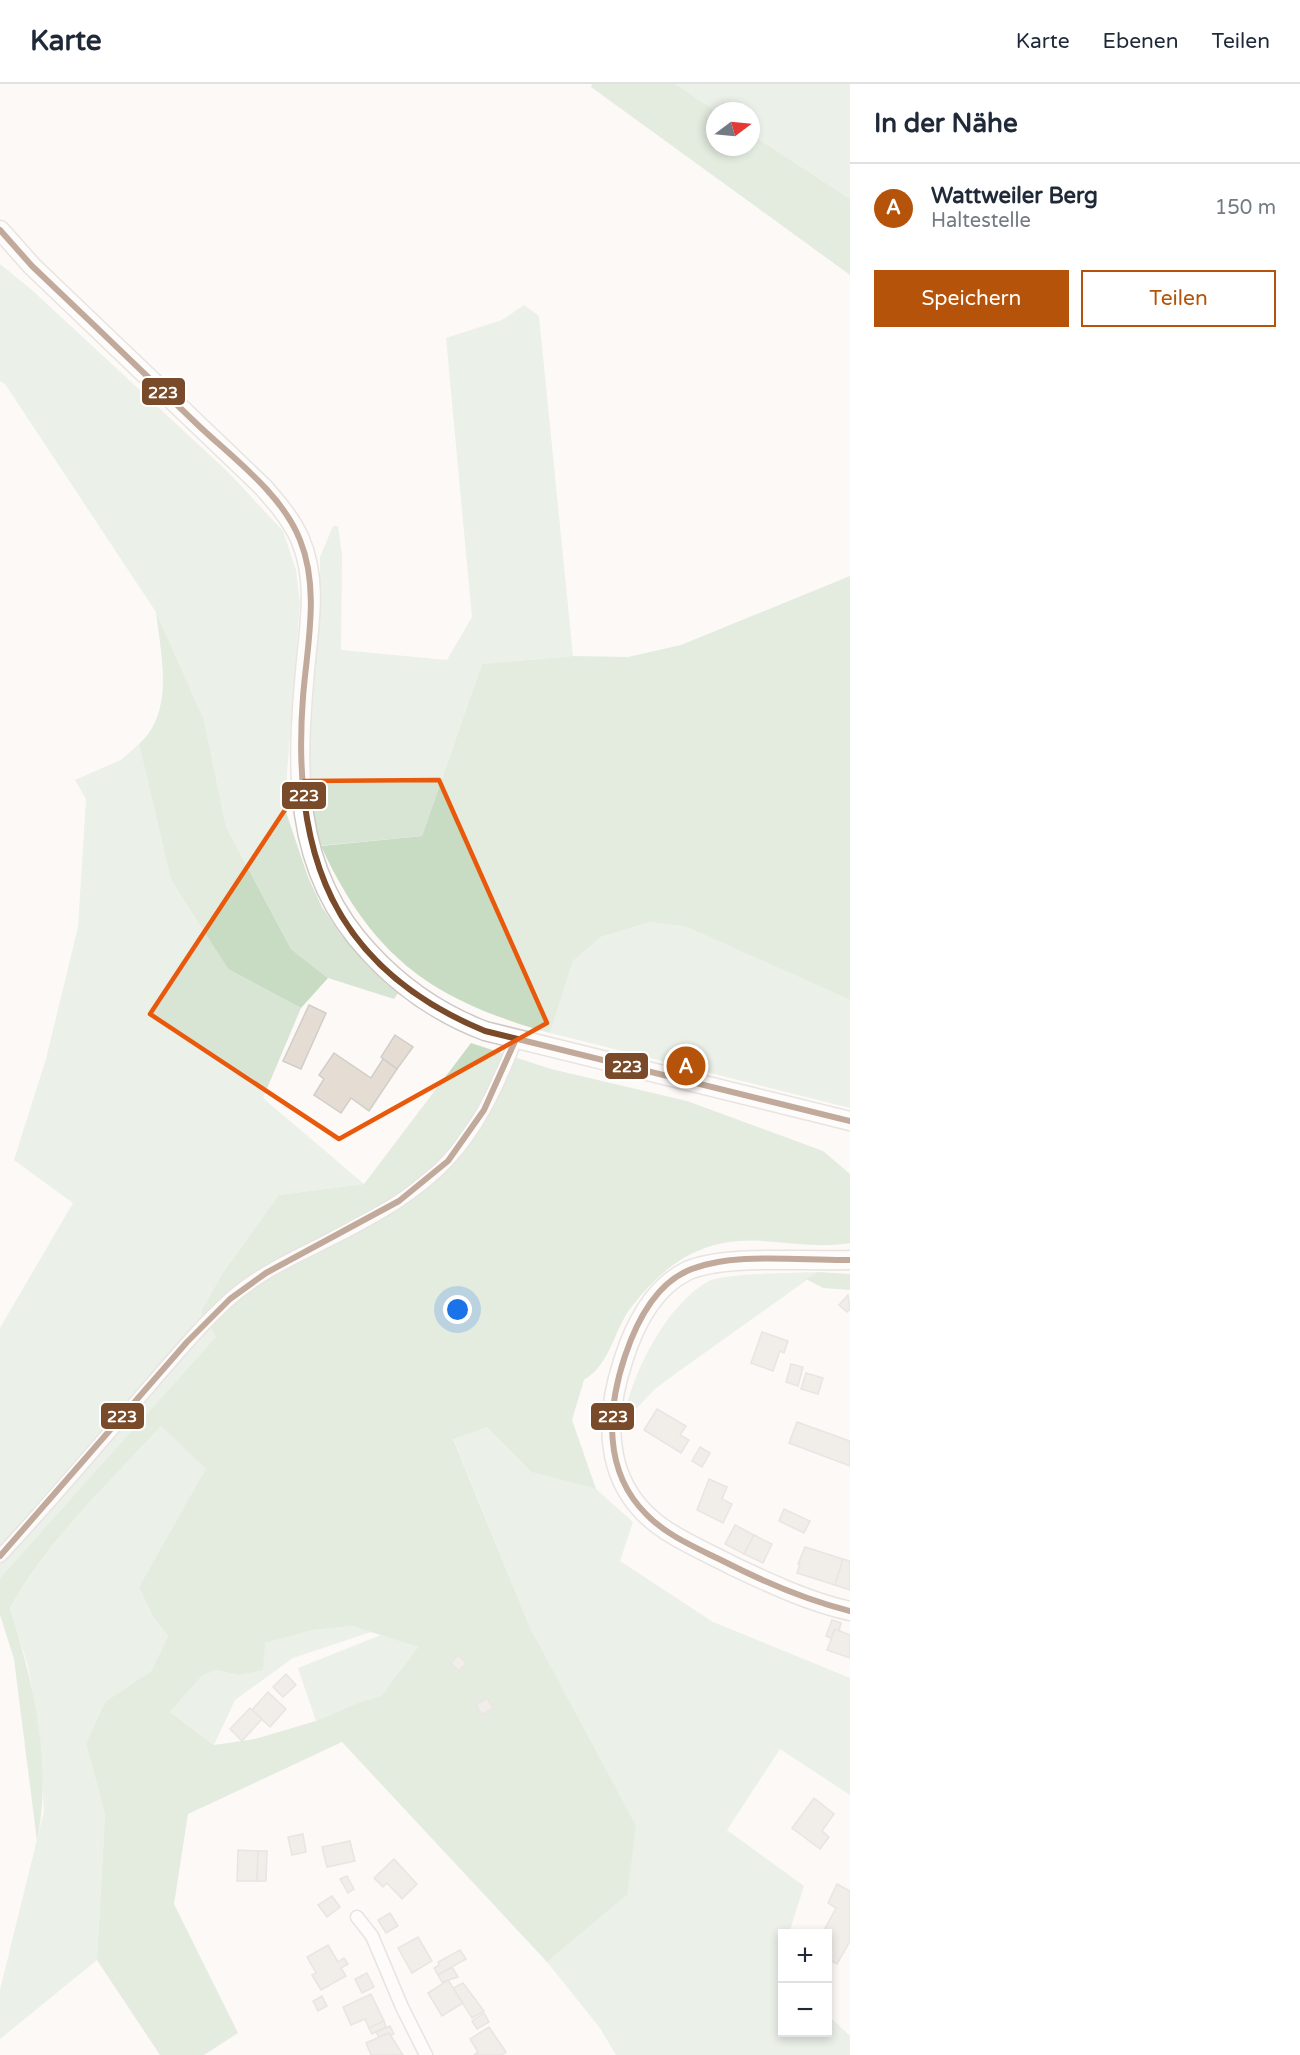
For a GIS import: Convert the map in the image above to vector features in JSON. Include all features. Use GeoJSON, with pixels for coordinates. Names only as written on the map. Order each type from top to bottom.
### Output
{"type":"FeatureCollection","features":[{"type":"Feature","properties":{"kind":"street"},"geometry":{"type":"LineString","coordinates":[[0,230],[32,266],[282,509],[301,541],[312,593],[302,708],[301,805],[309,846],[318,874],[329,898],[356,939],[403,985],[462,1022],[516,1039],[850,1121]]}},
{"type":"Feature","properties":{"kind":"street"},"geometry":{"type":"LineString","coordinates":[[0,1556],[174,1358],[231,1298],[268,1273],[390,1206],[436,1174],[468,1139],[480,1121],[516,1039]]}},
{"type":"Feature","properties":{"kind":"street"},"geometry":{"type":"LineString","coordinates":[[850,1260],[727,1262],[689,1270],[672,1280],[640,1319],[631,1337],[612,1405],[610,1444],[616,1463],[632,1496],[643,1511],[667,1531],[767,1582],[850,1611]]}},
{"type":"Feature","properties":{"kind":"street"},"geometry":{"type":"LineString","coordinates":[[357,1917],[375,1943],[402,2007],[426,2055]]}},
{"type":"Feature","properties":{"kind":"highlighted area"},"geometry":{"type":"Polygon","coordinates":[[[439,780],[547,1023],[339,1139],[150,1014],[304,781],[439,780]]]}},
{"type":"Feature","properties":{"kind":"green space"},"geometry":{"type":"Polygon","coordinates":[[[592,84],[675,84],[706,104],[706,156],[760,156],[760,140],[850,199],[850,275],[591,87],[592,84]]]}},
{"type":"Feature","properties":{"kind":"green space"},"geometry":{"type":"Polygon","coordinates":[[[675,84],[850,84],[850,199],[760,140],[760,102],[706,102],[706,104],[675,84]]]}},
{"type":"Feature","properties":{"kind":"green space"},"geometry":{"type":"Polygon","coordinates":[[[0,264],[32,290],[228,472],[283,531],[296,570],[300,603],[287,773],[287,815],[308,877],[322,907],[341,935],[398,993],[394,999],[328,978],[291,949],[226,827],[204,720],[156,612],[5,384],[0,381],[0,264]]]}},
{"type":"Feature","properties":{"kind":"green space"},"geometry":{"type":"Polygon","coordinates":[[[524,305],[539,316],[573,656],[482,664],[422,836],[317,846],[309,787],[309,757],[320,607],[320,557],[333,526],[338,526],[342,555],[341,650],[447,660],[472,617],[446,338],[502,320],[524,305]]]}},
{"type":"Feature","properties":{"kind":"green space"},"geometry":{"type":"Polygon","coordinates":[[[850,576],[850,1000],[687,927],[650,922],[601,937],[573,961],[550,1033],[472,1006],[439,989],[385,946],[362,918],[341,885],[321,846],[422,836],[482,664],[573,656],[628,657],[681,645],[850,576]]]}},
{"type":"Feature","properties":{"kind":"green space"},"geometry":{"type":"Polygon","coordinates":[[[156,612],[204,720],[226,827],[291,949],[328,978],[301,1008],[228,969],[171,880],[139,744],[150,731],[158,716],[162,700],[162,664],[156,612]]]}},
{"type":"Feature","properties":{"kind":"green space"},"geometry":{"type":"Polygon","coordinates":[[[139,744],[171,880],[228,969],[301,1008],[263,1098],[364,1184],[279,1195],[217,1337],[0,1578],[0,1328],[73,1203],[14,1160],[46,1059],[78,927],[86,799],[75,780],[121,760],[139,744]]]}},
{"type":"Feature","properties":{"kind":"green space"},"geometry":{"type":"Polygon","coordinates":[[[650,922],[687,927],[850,1000],[850,1108],[550,1033],[573,961],[601,937],[650,922]]]}},
{"type":"Feature","properties":{"kind":"green space"},"geometry":{"type":"Polygon","coordinates":[[[471,1043],[551,1069],[687,1101],[823,1151],[850,1174],[850,1243],[817,1245],[742,1241],[723,1243],[689,1255],[674,1264],[646,1289],[626,1314],[601,1364],[584,1380],[572,1420],[596,1489],[531,1472],[487,1427],[453,1439],[531,1630],[636,1826],[627,1895],[547,1962],[342,1742],[188,1814],[174,1904],[238,2033],[204,2055],[160,2055],[97,1960],[105,1815],[86,1743],[105,1702],[151,1671],[168,1636],[152,1615],[139,1587],[206,1469],[161,1426],[60,1536],[25,1583],[10,1608],[33,1694],[42,1753],[43,1782],[37,1841],[14,1659],[0,1615],[0,1578],[216,1337],[201,1312],[223,1273],[279,1195],[364,1184],[471,1043]],[[352,1626],[313,1630],[265,1643],[263,1670],[238,1675],[216,1670],[202,1676],[170,1712],[214,1745],[255,1739],[316,1721],[360,1702],[381,1696],[418,1647],[352,1626]]]}},
{"type":"Feature","properties":{"kind":"green space"},"geometry":{"type":"Polygon","coordinates":[[[818,1272],[655,1389],[623,1423],[633,1385],[652,1343],[678,1306],[693,1292],[717,1278],[818,1272]]]}},
{"type":"Feature","properties":{"kind":"green space"},"geometry":{"type":"Polygon","coordinates":[[[818,1272],[850,1274],[850,1290],[823,1288],[806,1279],[818,1272]]]}},
{"type":"Feature","properties":{"kind":"green space"},"geometry":{"type":"Polygon","coordinates":[[[161,1426],[207,1469],[139,1587],[152,1615],[168,1636],[151,1671],[105,1702],[86,1743],[105,1815],[97,1960],[0,2039],[0,1990],[44,1811],[39,1732],[28,1666],[10,1608],[25,1583],[60,1536],[161,1426]]]}},
{"type":"Feature","properties":{"kind":"green space"},"geometry":{"type":"Polygon","coordinates":[[[487,1427],[531,1472],[596,1489],[633,1522],[620,1561],[713,1622],[850,1678],[850,1795],[780,1749],[727,1830],[804,1886],[790,1929],[778,1929],[778,2037],[832,2037],[832,2019],[850,2036],[850,2055],[616,2055],[600,2028],[547,1962],[627,1895],[531,1630],[453,1438],[487,1427]]]}},
{"type":"Feature","properties":{"kind":"green space"},"geometry":{"type":"Polygon","coordinates":[[[351,1626],[371,1632],[293,1658],[235,1700],[214,1745],[170,1712],[202,1676],[216,1670],[238,1675],[265,1643],[313,1630],[351,1626]]]}},
{"type":"Feature","properties":{"kind":"green space"},"geometry":{"type":"Polygon","coordinates":[[[381,1635],[418,1647],[381,1696],[360,1702],[316,1721],[298,1668],[381,1635]]]}},
{"type":"Feature","properties":{"kind":"building"},"geometry":{"type":"Polygon","coordinates":[[[309,1005],[326,1013],[301,1069],[283,1061],[309,1005]]]}},
{"type":"Feature","properties":{"kind":"building"},"geometry":{"type":"Polygon","coordinates":[[[395,1035],[413,1047],[397,1069],[381,1057],[395,1035]]]}},
{"type":"Feature","properties":{"kind":"building"},"geometry":{"type":"Polygon","coordinates":[[[334,1053],[371,1078],[383,1059],[397,1069],[369,1111],[351,1098],[341,1113],[314,1095],[324,1079],[319,1075],[334,1053]]]}},
{"type":"Feature","properties":{"kind":"building"},"geometry":{"type":"Polygon","coordinates":[[[848,1295],[850,1309],[847,1312],[839,1305],[848,1295]]]}},
{"type":"Feature","properties":{"kind":"building"},"geometry":{"type":"Polygon","coordinates":[[[762,1332],[788,1341],[784,1353],[780,1351],[773,1371],[751,1363],[762,1332]]]}},
{"type":"Feature","properties":{"kind":"building"},"geometry":{"type":"Polygon","coordinates":[[[791,1364],[803,1367],[798,1386],[786,1382],[791,1364]]]}},
{"type":"Feature","properties":{"kind":"building"},"geometry":{"type":"Polygon","coordinates":[[[806,1373],[823,1378],[818,1394],[801,1389],[806,1373]]]}},
{"type":"Feature","properties":{"kind":"building"},"geometry":{"type":"Polygon","coordinates":[[[657,1409],[686,1426],[680,1435],[689,1440],[681,1453],[644,1430],[657,1409]]]}},
{"type":"Feature","properties":{"kind":"building"},"geometry":{"type":"Polygon","coordinates":[[[797,1422],[850,1441],[850,1466],[789,1443],[797,1422]]]}},
{"type":"Feature","properties":{"kind":"building"},"geometry":{"type":"Polygon","coordinates":[[[700,1447],[710,1453],[702,1467],[692,1461],[700,1447]]]}},
{"type":"Feature","properties":{"kind":"building"},"geometry":{"type":"Polygon","coordinates":[[[709,1479],[727,1487],[722,1499],[732,1504],[723,1523],[697,1510],[709,1479]]]}},
{"type":"Feature","properties":{"kind":"building"},"geometry":{"type":"Polygon","coordinates":[[[784,1509],[810,1521],[804,1533],[779,1521],[784,1509]]]}},
{"type":"Feature","properties":{"kind":"building"},"geometry":{"type":"Polygon","coordinates":[[[735,1525],[754,1535],[744,1554],[725,1544],[735,1525]]]}},
{"type":"Feature","properties":{"kind":"building"},"geometry":{"type":"Polygon","coordinates":[[[754,1535],[772,1544],[763,1563],[744,1554],[754,1535]]]}},
{"type":"Feature","properties":{"kind":"building"},"geometry":{"type":"Polygon","coordinates":[[[805,1547],[843,1559],[835,1585],[797,1573],[805,1547]]]}},
{"type":"Feature","properties":{"kind":"building"},"geometry":{"type":"Polygon","coordinates":[[[843,1559],[850,1561],[850,1590],[835,1585],[843,1559]]]}},
{"type":"Feature","properties":{"kind":"building"},"geometry":{"type":"Polygon","coordinates":[[[832,1620],[841,1623],[839,1631],[835,1629],[831,1638],[826,1636],[832,1620]]]}},
{"type":"Feature","properties":{"kind":"building"},"geometry":{"type":"Polygon","coordinates":[[[835,1629],[850,1635],[850,1658],[827,1650],[835,1629]]]}},
{"type":"Feature","properties":{"kind":"building"},"geometry":{"type":"Polygon","coordinates":[[[458,1655],[466,1663],[459,1671],[451,1663],[458,1655]]]}},
{"type":"Feature","properties":{"kind":"building"},"geometry":{"type":"Polygon","coordinates":[[[286,1674],[296,1685],[283,1697],[273,1687],[286,1674]]]}},
{"type":"Feature","properties":{"kind":"building"},"geometry":{"type":"Polygon","coordinates":[[[268,1692],[286,1709],[270,1727],[252,1710],[268,1692]]]}},
{"type":"Feature","properties":{"kind":"building"},"geometry":{"type":"Polygon","coordinates":[[[487,1698],[493,1708],[482,1715],[476,1705],[487,1698]]]}},
{"type":"Feature","properties":{"kind":"building"},"geometry":{"type":"Polygon","coordinates":[[[250,1708],[262,1719],[242,1741],[230,1729],[250,1708]]]}},
{"type":"Feature","properties":{"kind":"building"},"geometry":{"type":"Polygon","coordinates":[[[814,1798],[834,1814],[822,1831],[829,1837],[820,1849],[792,1828],[814,1798]]]}},
{"type":"Feature","properties":{"kind":"building"},"geometry":{"type":"Polygon","coordinates":[[[303,1834],[306,1852],[292,1855],[288,1837],[303,1834]]]}},
{"type":"Feature","properties":{"kind":"building"},"geometry":{"type":"Polygon","coordinates":[[[350,1841],[355,1861],[327,1867],[322,1847],[350,1841]]]}},
{"type":"Feature","properties":{"kind":"building"},"geometry":{"type":"Polygon","coordinates":[[[238,1850],[258,1851],[257,1881],[237,1881],[238,1850]]]}},
{"type":"Feature","properties":{"kind":"building"},"geometry":{"type":"Polygon","coordinates":[[[258,1851],[267,1851],[266,1881],[257,1881],[258,1851]]]}},
{"type":"Feature","properties":{"kind":"building"},"geometry":{"type":"Polygon","coordinates":[[[394,1859],[417,1884],[402,1899],[387,1883],[383,1887],[374,1878],[394,1859]]]}},
{"type":"Feature","properties":{"kind":"building"},"geometry":{"type":"Polygon","coordinates":[[[347,1876],[354,1889],[348,1893],[340,1879],[347,1876]]]}},
{"type":"Feature","properties":{"kind":"building"},"geometry":{"type":"Polygon","coordinates":[[[837,1884],[850,1891],[850,1941],[837,1964],[832,1961],[832,1929],[825,1929],[836,1908],[828,1903],[837,1884]]]}},
{"type":"Feature","properties":{"kind":"building"},"geometry":{"type":"Polygon","coordinates":[[[332,1896],[340,1907],[327,1917],[318,1905],[332,1896]]]}},
{"type":"Feature","properties":{"kind":"building"},"geometry":{"type":"Polygon","coordinates":[[[390,1913],[398,1926],[386,1933],[378,1920],[390,1913]]]}},
{"type":"Feature","properties":{"kind":"building"},"geometry":{"type":"Polygon","coordinates":[[[418,1937],[432,1961],[412,1973],[398,1948],[418,1937]]]}},
{"type":"Feature","properties":{"kind":"building"},"geometry":{"type":"Polygon","coordinates":[[[328,1945],[338,1962],[344,1958],[348,1964],[341,1968],[346,1976],[321,1990],[312,1975],[316,1973],[307,1957],[328,1945]]]}},
{"type":"Feature","properties":{"kind":"building"},"geometry":{"type":"Polygon","coordinates":[[[460,1950],[466,1959],[438,1975],[434,1968],[439,1965],[438,1962],[460,1950]]]}},
{"type":"Feature","properties":{"kind":"building"},"geometry":{"type":"Polygon","coordinates":[[[452,1967],[458,1977],[442,1982],[438,1975],[452,1967]]]}},
{"type":"Feature","properties":{"kind":"building"},"geometry":{"type":"Polygon","coordinates":[[[367,1973],[374,1987],[362,1993],[355,1979],[367,1973]]]}},
{"type":"Feature","properties":{"kind":"building"},"geometry":{"type":"Polygon","coordinates":[[[448,1980],[463,2003],[442,2016],[428,1993],[448,1980]]]}},
{"type":"Feature","properties":{"kind":"building"},"geometry":{"type":"Polygon","coordinates":[[[463,1983],[484,2011],[472,2018],[453,1988],[463,1983]]]}},
{"type":"Feature","properties":{"kind":"building"},"geometry":{"type":"Polygon","coordinates":[[[371,1994],[384,2021],[369,2028],[365,2019],[351,2025],[343,2007],[371,1994]]]}},
{"type":"Feature","properties":{"kind":"building"},"geometry":{"type":"Polygon","coordinates":[[[322,1996],[327,2006],[318,2011],[313,2001],[322,1996]]]}},
{"type":"Feature","properties":{"kind":"building"},"geometry":{"type":"Polygon","coordinates":[[[484,2013],[489,2022],[477,2029],[472,2021],[484,2013]]]}},
{"type":"Feature","properties":{"kind":"building"},"geometry":{"type":"Polygon","coordinates":[[[384,2021],[386,2027],[372,2034],[369,2028],[384,2021]]]}},
{"type":"Feature","properties":{"kind":"building"},"geometry":{"type":"Polygon","coordinates":[[[390,2026],[394,2034],[390,2036],[389,2033],[379,2037],[376,2032],[390,2026]]]}},
{"type":"Feature","properties":{"kind":"building"},"geometry":{"type":"Polygon","coordinates":[[[489,2027],[506,2052],[502,2055],[474,2055],[478,2052],[470,2039],[489,2027]]]}},
{"type":"Feature","properties":{"kind":"building"},"geometry":{"type":"Polygon","coordinates":[[[389,2033],[403,2055],[371,2055],[366,2043],[389,2033]]]}},
{"type":"Feature","properties":{"kind":"transit line","name":"223"},"geometry":{"type":"LineString","coordinates":[[0,230],[32,266],[256,478],[282,507],[292,523],[306,559],[311,598],[301,754],[305,806],[315,855],[332,899],[357,939],[390,974],[433,1005],[485,1031],[850,1121]]}},
{"type":"Feature","properties":{"kind":"transit line","name":"223"},"geometry":{"type":"LineString","coordinates":[[0,1556],[187,1342],[230,1299],[266,1273],[399,1201],[448,1161],[484,1110],[516,1039]]}},
{"type":"Feature","properties":{"kind":"transit line","name":"223"},"geometry":{"type":"LineString","coordinates":[[850,1260],[767,1258],[725,1261],[687,1271],[675,1278],[656,1296],[635,1331],[619,1377],[612,1418],[616,1459],[622,1479],[632,1497],[654,1522],[683,1541],[754,1576],[801,1596],[850,1611]]}},
{"type":"Feature","properties":{"kind":"place","name":"Wattweiler Berg"},"geometry":{"type":"Point","coordinates":[686,1066]}}]}
